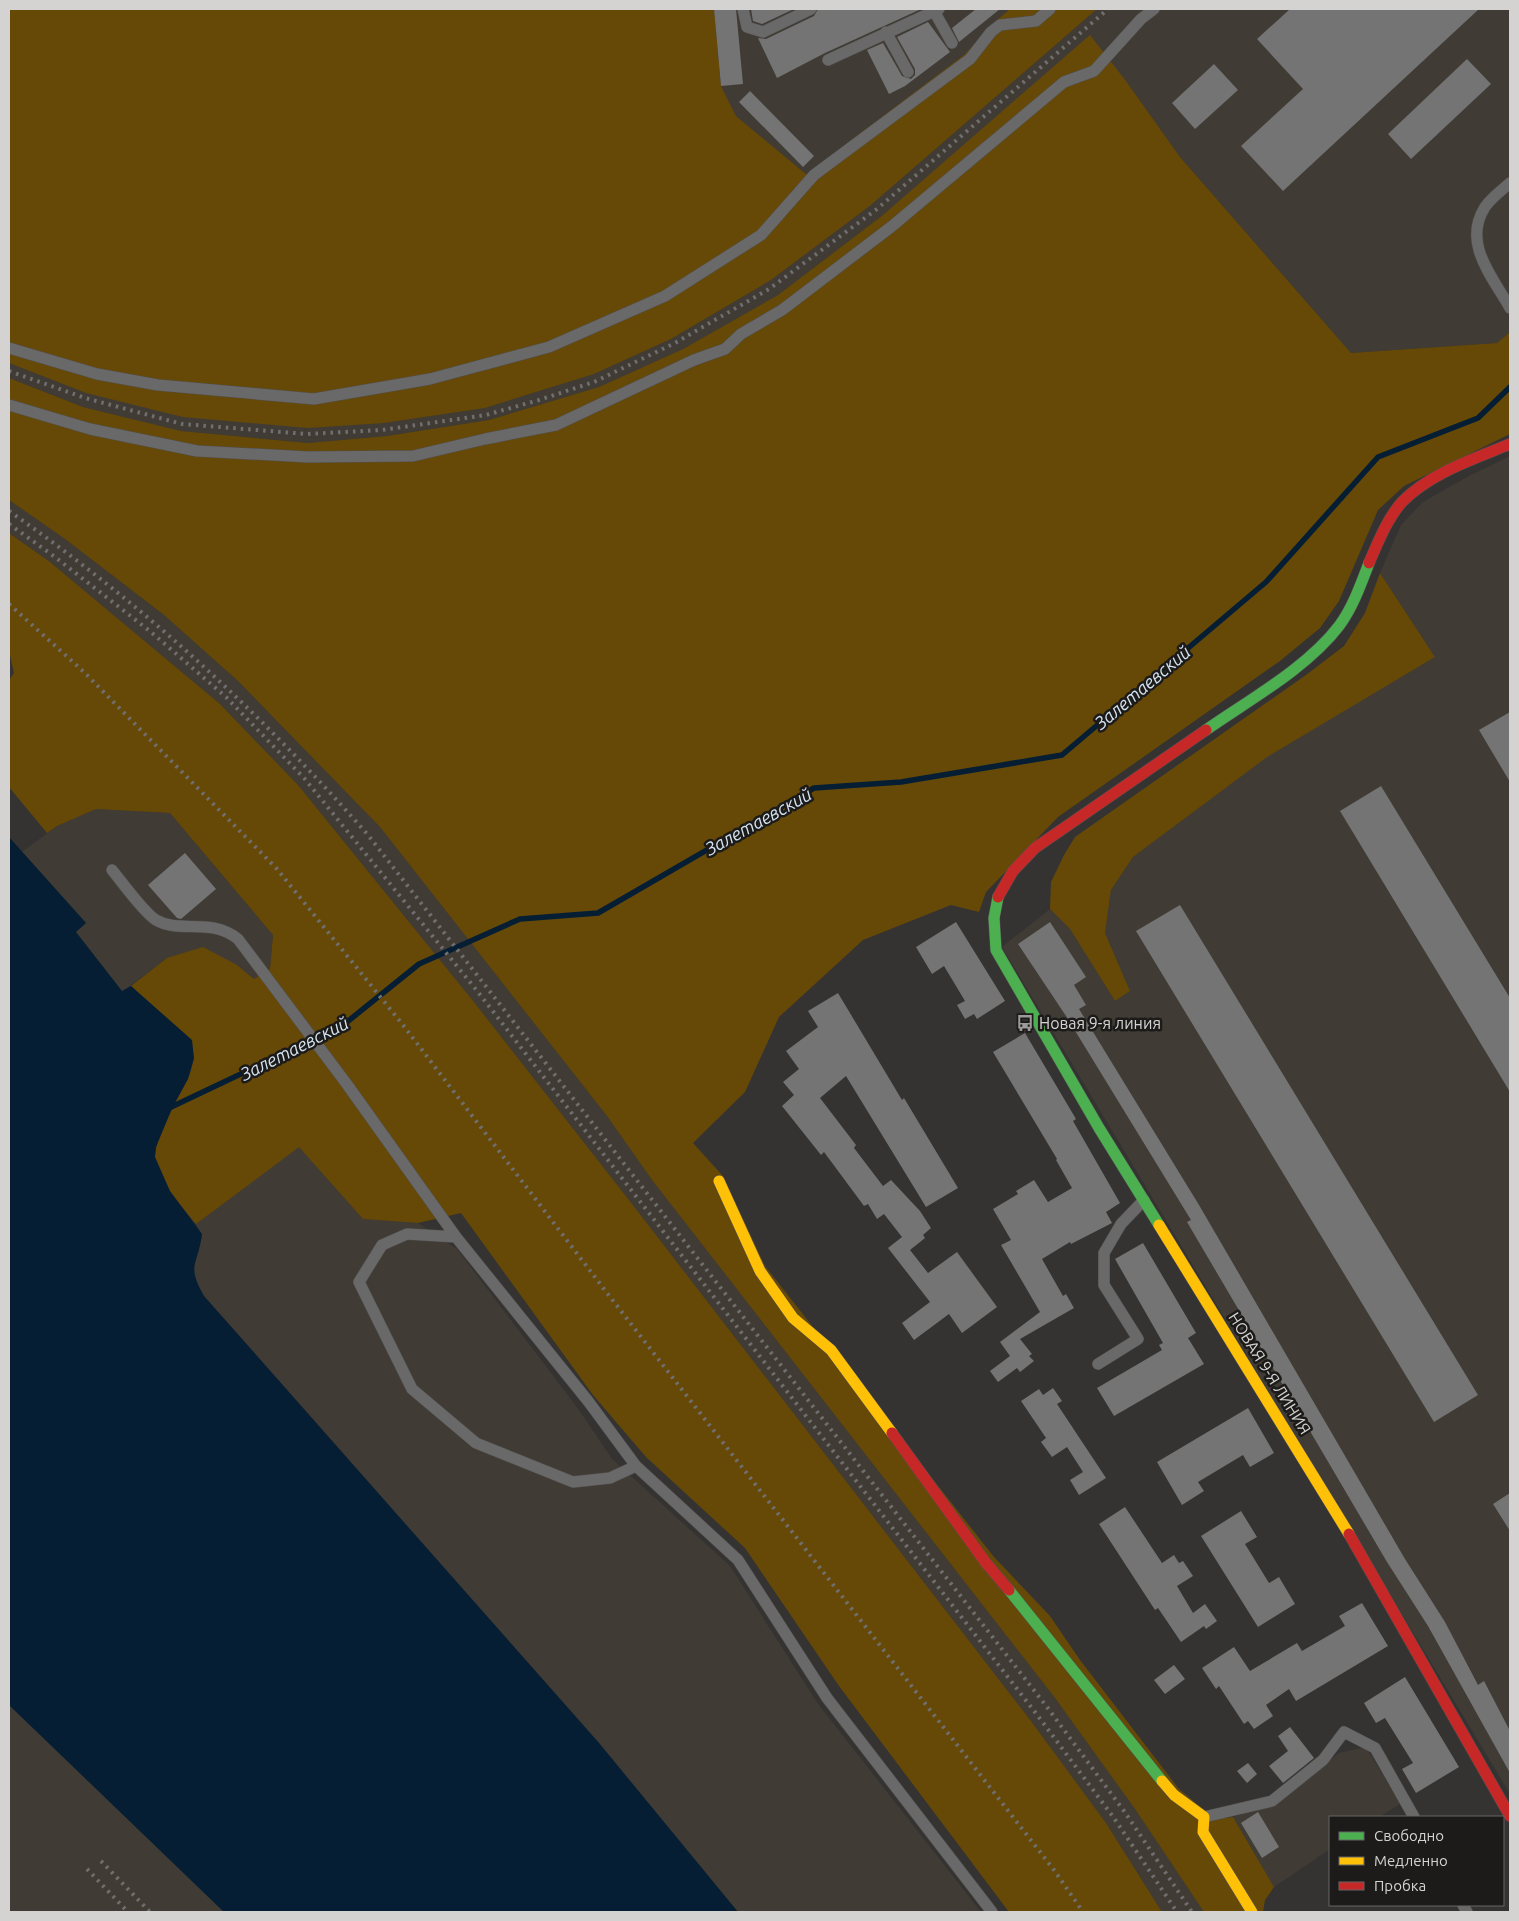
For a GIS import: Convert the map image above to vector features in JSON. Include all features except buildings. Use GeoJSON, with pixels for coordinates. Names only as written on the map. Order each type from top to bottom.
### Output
{"type":"FeatureCollection","features":[{"type":"Feature","properties":{"kind":"street","name":"НОВАЯ 9-Я ЛИНИЯ"},"geometry":{"type":"LineString","coordinates":[[1510,444],[1456,467],[1411,494],[1392,516],[1351,608],[1332,637],[1296,667],[1035,848],[1011,872],[996,900],[992,925],[996,950],[1099,1128],[1344,1525],[1510,1816]]}},
{"type":"Feature","properties":{"kind":"street"},"geometry":{"type":"LineString","coordinates":[[719,1181],[760,1271],[793,1318],[831,1350],[986,1563],[1042,1628],[1140,1754],[1174,1795],[1204,1817],[1202,1832],[1252,1912]]}},
{"type":"Feature","properties":{"kind":"lane"},"geometry":{"type":"LineString","coordinates":[[743,9],[748,27],[763,32],[811,9]]}},
{"type":"Feature","properties":{"kind":"lane"},"geometry":{"type":"LineString","coordinates":[[9,348],[105,376],[158,385],[314,399],[430,379],[549,347],[665,296],[761,235],[814,175],[970,59],[991,32],[1000,25],[1036,21],[1050,9]]}},
{"type":"Feature","properties":{"kind":"lane"},"geometry":{"type":"LineString","coordinates":[[9,405],[90,429],[197,451],[308,457],[413,456],[485,438],[556,426],[694,360],[725,349],[741,334],[782,310],[891,227],[1064,82],[1094,71],[1141,19],[1154,9]]}},
{"type":"Feature","properties":{"kind":"lane"},"geometry":{"type":"LineString","coordinates":[[828,60],[937,10],[952,43]]}},
{"type":"Feature","properties":{"kind":"lane"},"geometry":{"type":"LineString","coordinates":[[886,32],[908,72]]}},
{"type":"Feature","properties":{"kind":"lane"},"geometry":{"type":"LineString","coordinates":[[1510,183],[1486,205],[1477,223],[1476,238],[1479,252],[1510,308]]}},
{"type":"Feature","properties":{"kind":"lane"},"geometry":{"type":"LineString","coordinates":[[112,870],[154,919],[170,925],[215,927],[238,939],[346,1083],[456,1237],[588,1401],[636,1466],[738,1560],[827,1698],[992,1912]]}},
{"type":"Feature","properties":{"kind":"lane"},"geometry":{"type":"LineString","coordinates":[[1098,1364],[1138,1338],[1104,1285],[1104,1253],[1121,1224],[1144,1200]]}},
{"type":"Feature","properties":{"kind":"lane"},"geometry":{"type":"LineString","coordinates":[[456,1237],[407,1234],[382,1245],[359,1282],[412,1388],[476,1443],[573,1482],[610,1478],[636,1466]]}},
{"type":"Feature","properties":{"kind":"lane"},"geometry":{"type":"LineString","coordinates":[[1204,1817],[1272,1801],[1323,1760],[1344,1732],[1374,1748],[1413,1816]]}},
{"type":"Feature","properties":{"kind":"shaded area"},"geometry":{"type":"Polygon","coordinates":[[[9,9],[714,9],[721,86],[736,116],[806,174],[965,54],[991,25],[1010,9],[1097,9],[871,205],[771,280],[671,339],[594,374],[485,408],[384,423],[308,428],[183,417],[86,393],[9,363],[9,9]]]}},
{"type":"Feature","properties":{"kind":"shaded area"},"geometry":{"type":"Polygon","coordinates":[[[714,9],[1010,9],[991,25],[965,54],[806,174],[736,116],[721,86],[714,9]]]}},
{"type":"Feature","properties":{"kind":"shaded area"},"geometry":{"type":"Polygon","coordinates":[[[1097,9],[1510,9],[1510,332],[1497,343],[1351,353],[1180,157],[1126,81],[883,215],[778,295],[683,349],[599,387],[489,420],[387,436],[308,443],[181,431],[83,407],[9,378],[9,363],[86,393],[384,423],[485,408],[594,374],[671,339],[771,280],[871,205],[1097,9]]]}},
{"type":"Feature","properties":{"kind":"shaded area"},"geometry":{"type":"Polygon","coordinates":[[[1090,35],[1126,81],[1180,157],[1351,353],[1497,343],[1510,332],[1510,434],[1404,486],[1378,510],[1339,601],[1320,628],[1280,661],[1058,817],[986,892],[979,912],[951,905],[863,940],[779,1017],[745,1092],[693,1143],[723,1176],[765,1266],[994,1557],[1050,1616],[1080,1660],[1179,1789],[1215,1819],[1233,1817],[1274,1887],[1265,1900],[1263,1912],[1204,1912],[1135,1809],[1055,1698],[652,1180],[607,1116],[380,827],[238,681],[164,615],[65,539],[9,500],[9,378],[83,407],[181,431],[308,443],[387,436],[489,420],[599,387],[683,349],[778,295],[883,215],[1090,35]]]}},
{"type":"Feature","properties":{"kind":"shaded area"},"geometry":{"type":"Polygon","coordinates":[[[1510,456],[1510,1794],[1002,947],[1050,909],[1070,929],[1115,1001],[1130,991],[1105,933],[1111,890],[1133,857],[1266,757],[1435,657],[1380,573],[1401,525],[1423,502],[1510,456]]]}},
{"type":"Feature","properties":{"kind":"shaded area"},"geometry":{"type":"Polygon","coordinates":[[[9,500],[65,539],[164,615],[238,681],[380,827],[607,1116],[652,1180],[1055,1698],[1135,1809],[1204,1912],[1162,1912],[1106,1823],[1031,1721],[474,1002],[298,785],[220,704],[50,562],[9,533],[9,500]]]}},
{"type":"Feature","properties":{"kind":"shaded area"},"geometry":{"type":"Polygon","coordinates":[[[9,533],[50,562],[220,704],[298,785],[474,1002],[1031,1721],[1106,1823],[1162,1912],[1009,1912],[839,1686],[745,1548],[646,1457],[593,1395],[461,1213],[418,1223],[363,1219],[299,1147],[196,1224],[166,1185],[157,1168],[155,1159],[158,1141],[188,1077],[194,1058],[131,986],[167,958],[203,947],[237,965],[254,979],[270,969],[273,935],[170,813],[96,809],[57,826],[47,833],[9,787],[9,680],[14,673],[9,651],[9,533]]]}},
{"type":"Feature","properties":{"kind":"shaded area"},"geometry":{"type":"Polygon","coordinates":[[[1380,573],[1435,657],[1267,757],[1133,857],[1111,890],[1105,933],[1130,991],[1115,1001],[1070,929],[1050,909],[1051,882],[1075,837],[1306,675],[1344,646],[1365,613],[1380,573]]]}},
{"type":"Feature","properties":{"kind":"shaded area"},"geometry":{"type":"Polygon","coordinates":[[[96,809],[170,813],[273,935],[270,969],[254,979],[237,965],[167,958],[122,992],[75,932],[86,923],[22,852],[57,826],[96,809]]]}},
{"type":"Feature","properties":{"kind":"shaded area"},"geometry":{"type":"Polygon","coordinates":[[[299,1146],[363,1219],[418,1223],[457,1249],[579,1410],[612,1459],[730,1566],[818,1704],[981,1912],[738,1912],[599,1743],[204,1296],[194,1279],[194,1266],[202,1235],[196,1224],[299,1146]]]}},
{"type":"Feature","properties":{"kind":"shaded area"},"geometry":{"type":"Polygon","coordinates":[[[9,1705],[224,1912],[9,1912],[9,1705]]]}},
{"type":"Feature","properties":{"kind":"shaded area"},"geometry":{"type":"Polygon","coordinates":[[[1366,1747],[1400,1804],[1381,1816],[1329,1816],[1329,1850],[1274,1887],[1233,1817],[1274,1803],[1339,1753],[1366,1747]]]}},
{"type":"Feature","properties":{"kind":"water"},"geometry":{"type":"Polygon","coordinates":[[[9,837],[86,923],[76,932],[122,991],[131,986],[192,1040],[194,1058],[188,1079],[173,1106],[156,1147],[155,1157],[170,1191],[202,1234],[194,1271],[204,1296],[599,1743],[738,1912],[224,1912],[9,1705],[9,837]]]}},
{"type":"Feature","properties":{"kind":"waterway","name":"Залетаевский"},"geometry":{"type":"LineString","coordinates":[[167,1109],[342,1026],[419,964],[520,919],[598,913],[814,788],[901,782],[1062,755],[1266,582],[1378,457],[1478,418],[1510,387]]}},
{"type":"Feature","properties":{"kind":"railway"},"geometry":{"type":"LineString","coordinates":[[9,371],[85,398],[182,424],[307,434],[382,430],[486,415],[594,382],[675,343],[769,289],[877,209],[1108,9]]}},
{"type":"Feature","properties":{"kind":"railway"},"geometry":{"type":"LineString","coordinates":[[9,511],[107,584],[198,662],[285,745],[368,835],[1047,1707],[1124,1811],[1192,1912]]}},
{"type":"Feature","properties":{"kind":"railway"},"geometry":{"type":"LineString","coordinates":[[9,524],[55,557],[151,632],[226,697],[304,778],[478,992],[1038,1716],[1114,1818],[1177,1912]]}},
{"type":"Feature","properties":{"kind":"railway"},"geometry":{"type":"LineString","coordinates":[[9,604],[84,672],[277,869],[403,1025],[604,1289],[1054,1870],[1083,1912]]}},
{"type":"Feature","properties":{"kind":"railway"},"geometry":{"type":"LineString","coordinates":[[101,1861],[150,1912]]}},
{"type":"Feature","properties":{"kind":"railway"},"geometry":{"type":"LineString","coordinates":[[87,1869],[128,1912]]}},
{"type":"Feature","properties":{"kind":"traffic: fast"},"geometry":{"type":"LineString","coordinates":[[1206,730],[1277,682],[1311,656],[1326,641],[1339,626],[1348,611],[1369,563]]}},
{"type":"Feature","properties":{"kind":"traffic: fast"},"geometry":{"type":"LineString","coordinates":[[998,897],[994,918],[996,950],[1099,1128],[1159,1225]]}},
{"type":"Feature","properties":{"kind":"traffic: fast"},"geometry":{"type":"LineString","coordinates":[[1009,1590],[1162,1781]]}},
{"type":"Feature","properties":{"kind":"traffic: slow"},"geometry":{"type":"LineString","coordinates":[[719,1181],[760,1271],[793,1318],[831,1350],[892,1433]]}},
{"type":"Feature","properties":{"kind":"traffic: slow"},"geometry":{"type":"LineString","coordinates":[[1159,1225],[1349,1534]]}},
{"type":"Feature","properties":{"kind":"traffic: slow"},"geometry":{"type":"LineString","coordinates":[[1162,1781],[1174,1795],[1204,1817],[1203,1832],[1252,1912]]}},
{"type":"Feature","properties":{"kind":"traffic: jam"},"geometry":{"type":"LineString","coordinates":[[1369,563],[1392,516],[1402,502],[1413,492],[1439,475],[1467,461],[1510,444]]}},
{"type":"Feature","properties":{"kind":"traffic: jam"},"geometry":{"type":"LineString","coordinates":[[998,897],[1013,871],[1035,848],[1206,730]]}},
{"type":"Feature","properties":{"kind":"traffic: jam"},"geometry":{"type":"LineString","coordinates":[[892,1433],[986,1563],[1009,1590]]}},
{"type":"Feature","properties":{"kind":"traffic: jam"},"geometry":{"type":"LineString","coordinates":[[1349,1534],[1510,1816]]}},
{"type":"Feature","properties":{"kind":"place","name":"Новая 9-я линия"},"geometry":{"type":"Point","coordinates":[1025,1023]}}]}
